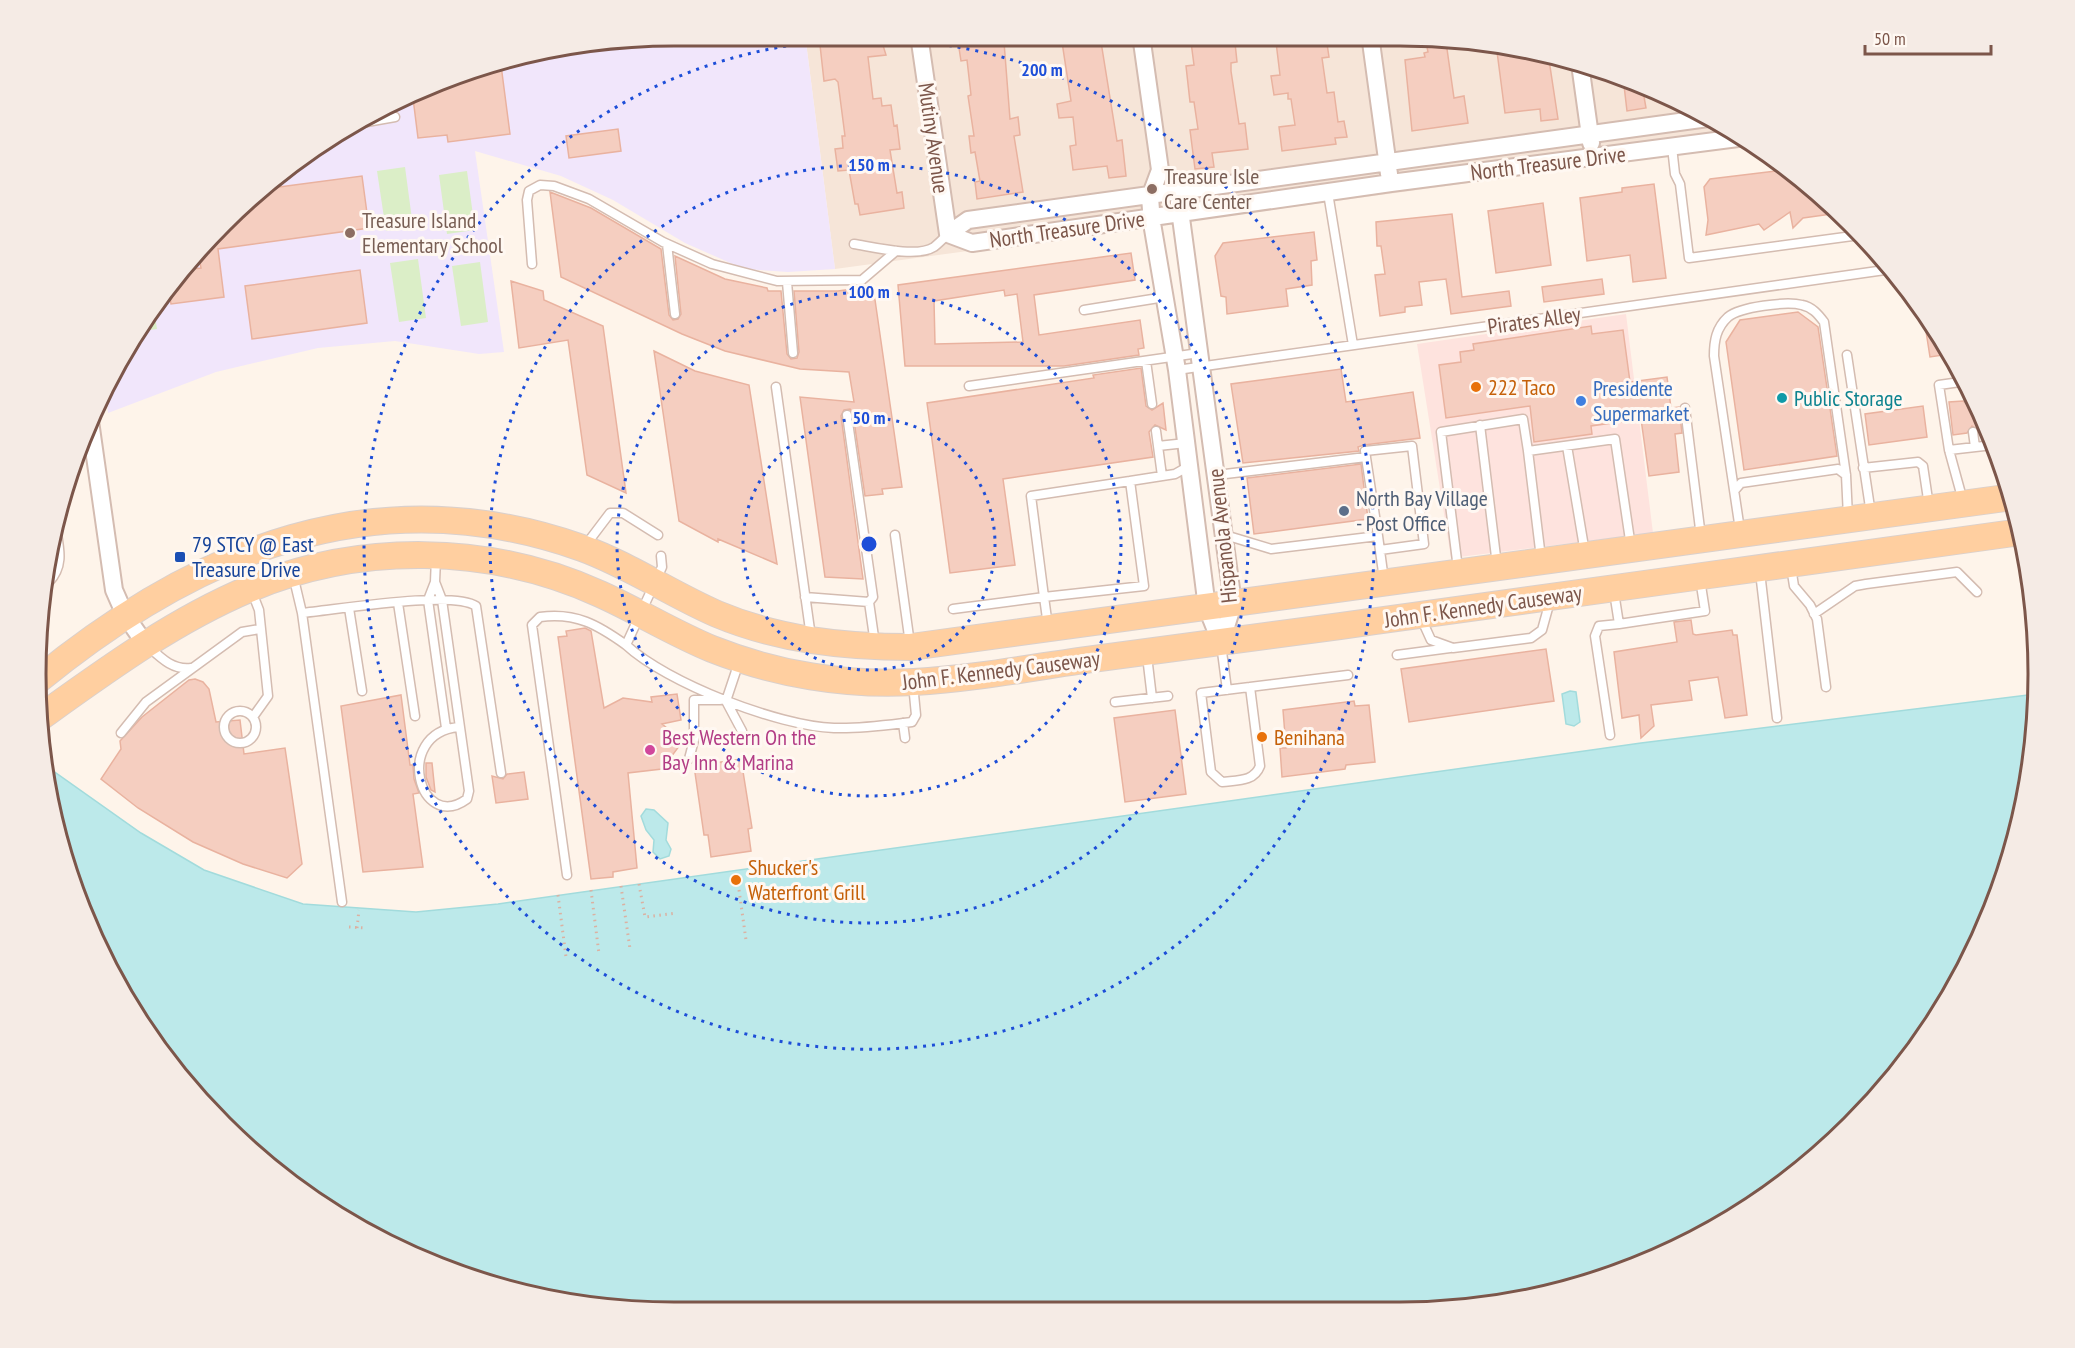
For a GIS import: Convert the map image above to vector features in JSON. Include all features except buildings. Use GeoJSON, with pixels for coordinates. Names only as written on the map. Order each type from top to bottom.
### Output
{"type":"FeatureCollection","features":[{"type":"Feature","properties":{"kind":"main road","name":"John F. Kennedy Causeway"},"geometry":{"type":"LineString","coordinates":[[46,674],[126,615],[190,577],[251,550],[335,527],[397,520],[476,523],[553,539],[583,548],[728,618],[775,633],[812,641],[876,647],[911,647],[2003,499]]}},
{"type":"Feature","properties":{"kind":"main road"},"geometry":{"type":"LineString","coordinates":[[1853,556],[1860,519]]}},
{"type":"Feature","properties":{"kind":"main road"},"geometry":{"type":"LineString","coordinates":[[397,520],[401,555]]}},
{"type":"Feature","properties":{"kind":"main road","name":"John F. Kennedy Causeway"},"geometry":{"type":"LineString","coordinates":[[48,712],[146,645],[192,617],[251,588],[292,573],[347,560],[401,555],[436,554],[493,561],[553,575],[582,585],[699,643],[740,659],[812,676],[846,681],[913,682],[1221,643],[2012,533]]}},
{"type":"Feature","properties":{"kind":"main road"},"geometry":{"type":"LineString","coordinates":[[1458,573],[1460,609]]}},
{"type":"Feature","properties":{"kind":"main road"},"geometry":{"type":"LineString","coordinates":[[942,644],[947,679]]}},
{"type":"Feature","properties":{"kind":"street","name":"Mutiny Avenue"},"geometry":{"type":"LineString","coordinates":[[921,46],[948,234]]}},
{"type":"Feature","properties":{"kind":"street","name":"Hispanola Avenue"},"geometry":{"type":"LineString","coordinates":[[1143,46],[1160,170],[1176,193],[1181,214],[1225,535],[1233,604],[1221,643]]}},
{"type":"Feature","properties":{"kind":"street"},"geometry":{"type":"LineString","coordinates":[[1372,46],[1391,183]]}},
{"type":"Feature","properties":{"kind":"street"},"geometry":{"type":"LineString","coordinates":[[1581,74],[1593,157]]}},
{"type":"Feature","properties":{"kind":"street","name":"North Treasure Drive"},"geometry":{"type":"LineString","coordinates":[[948,234],[968,220],[1150,197],[1695,120]]}},
{"type":"Feature","properties":{"kind":"street","name":"North Treasure Drive"},"geometry":{"type":"LineString","coordinates":[[948,234],[972,243],[1391,183],[1729,139]]}},
{"type":"Feature","properties":{"kind":"street","name":"Hispanola Avenue"},"geometry":{"type":"LineString","coordinates":[[1160,170],[1150,197],[1152,217],[1175,364],[1207,608],[1221,643]]}},
{"type":"Feature","properties":{"kind":"street"},"geometry":{"type":"LineString","coordinates":[[92,438],[112,580],[126,615],[146,645]]}},
{"type":"Feature","properties":{"kind":"street"},"geometry":{"type":"LineString","coordinates":[[1189,465],[1216,468]]}},
{"type":"Feature","properties":{"kind":"lane"},"geometry":{"type":"LineString","coordinates":[[381,120],[395,117]]}},
{"type":"Feature","properties":{"kind":"lane"},"geometry":{"type":"LineString","coordinates":[[1671,147],[1675,174],[1680,184],[1689,258],[1852,237]]}},
{"type":"Feature","properties":{"kind":"lane"},"geometry":{"type":"LineString","coordinates":[[532,264],[527,200],[529,191],[540,184],[554,186],[589,199],[667,244],[712,264],[747,275],[787,282],[862,280],[896,251]]}},
{"type":"Feature","properties":{"kind":"lane"},"geometry":{"type":"LineString","coordinates":[[1328,193],[1353,345]]}},
{"type":"Feature","properties":{"kind":"lane"},"geometry":{"type":"LineString","coordinates":[[854,244],[896,251],[933,248],[948,234]]}},
{"type":"Feature","properties":{"kind":"lane"},"geometry":{"type":"LineString","coordinates":[[667,244],[675,314]]}},
{"type":"Feature","properties":{"kind":"lane","name":"Pirates Alley"},"geometry":{"type":"LineString","coordinates":[[1175,364],[1353,345],[1882,270]]}},
{"type":"Feature","properties":{"kind":"lane"},"geometry":{"type":"LineString","coordinates":[[787,282],[793,353]]}},
{"type":"Feature","properties":{"kind":"lane"},"geometry":{"type":"LineString","coordinates":[[1084,310],[1165,297]]}},
{"type":"Feature","properties":{"kind":"lane"},"geometry":{"type":"LineString","coordinates":[[1741,535],[1714,356],[1714,341],[1719,328],[1729,316],[1742,310],[1786,304],[1802,305],[1816,311],[1824,322],[1846,475],[1860,519]]}},
{"type":"Feature","properties":{"kind":"lane"},"geometry":{"type":"LineString","coordinates":[[1847,355],[1863,468],[1860,519]]}},
{"type":"Feature","properties":{"kind":"lane"},"geometry":{"type":"LineString","coordinates":[[969,386],[1146,361],[1175,364],[1200,360]]}},
{"type":"Feature","properties":{"kind":"lane"},"geometry":{"type":"LineString","coordinates":[[1146,361],[1152,404]]}},
{"type":"Feature","properties":{"kind":"lane"},"geometry":{"type":"LineString","coordinates":[[1956,382],[1939,385],[1949,450],[1964,505]]}},
{"type":"Feature","properties":{"kind":"lane"},"geometry":{"type":"LineString","coordinates":[[776,387],[812,641]]}},
{"type":"Feature","properties":{"kind":"lane"},"geometry":{"type":"LineString","coordinates":[[1685,408],[1701,541]]}},
{"type":"Feature","properties":{"kind":"lane"},"geometry":{"type":"LineString","coordinates":[[847,415],[873,597],[869,602],[876,647]]}},
{"type":"Feature","properties":{"kind":"lane"},"geometry":{"type":"LineString","coordinates":[[1458,573],[1440,434],[1445,429],[1523,419],[1542,562]]}},
{"type":"Feature","properties":{"kind":"lane"},"geometry":{"type":"LineString","coordinates":[[1480,425],[1497,568]]}},
{"type":"Feature","properties":{"kind":"lane"},"geometry":{"type":"LineString","coordinates":[[1156,431],[1162,476]]}},
{"type":"Feature","properties":{"kind":"lane"},"geometry":{"type":"LineString","coordinates":[[1974,432],[1975,447]]}},
{"type":"Feature","properties":{"kind":"lane"},"geometry":{"type":"LineString","coordinates":[[1528,452],[1615,439],[1631,550]]}},
{"type":"Feature","properties":{"kind":"lane"},"geometry":{"type":"LineString","coordinates":[[1158,446],[1186,443]]}},
{"type":"Feature","properties":{"kind":"lane"},"geometry":{"type":"LineString","coordinates":[[1380,550],[1424,544],[1412,446],[1365,451],[1384,584]]}},
{"type":"Feature","properties":{"kind":"lane"},"geometry":{"type":"LineString","coordinates":[[1567,446],[1585,557]]}},
{"type":"Feature","properties":{"kind":"lane"},"geometry":{"type":"LineString","coordinates":[[1949,450],[1985,446]]}},
{"type":"Feature","properties":{"kind":"lane"},"geometry":{"type":"LineString","coordinates":[[1216,468],[1366,457]]}},
{"type":"Feature","properties":{"kind":"lane"},"geometry":{"type":"LineString","coordinates":[[1863,468],[1918,462],[1923,466],[1929,509]]}},
{"type":"Feature","properties":{"kind":"lane"},"geometry":{"type":"LineString","coordinates":[[1049,630],[1031,496],[1175,474],[1189,465]]}},
{"type":"Feature","properties":{"kind":"lane"},"geometry":{"type":"LineString","coordinates":[[1735,490],[1741,483],[1838,470],[1846,475]]}},
{"type":"Feature","properties":{"kind":"lane"},"geometry":{"type":"LineString","coordinates":[[953,609],[1144,586],[1130,481]]}},
{"type":"Feature","properties":{"kind":"lane"},"geometry":{"type":"LineString","coordinates":[[583,548],[610,513],[623,513],[658,535]]}},
{"type":"Feature","properties":{"kind":"lane"},"geometry":{"type":"LineString","coordinates":[[895,535],[911,647]]}},
{"type":"Feature","properties":{"kind":"lane"},"geometry":{"type":"LineString","coordinates":[[1225,535],[1271,549],[1378,536]]}},
{"type":"Feature","properties":{"kind":"lane"},"geometry":{"type":"LineString","coordinates":[[55,573],[61,564],[59,550]]}},
{"type":"Feature","properties":{"kind":"lane"},"geometry":{"type":"LineString","coordinates":[[436,554],[435,582],[428,600],[446,728]]}},
{"type":"Feature","properties":{"kind":"lane"},"geometry":{"type":"LineString","coordinates":[[626,645],[656,583],[662,567],[661,556]]}},
{"type":"Feature","properties":{"kind":"lane"},"geometry":{"type":"LineString","coordinates":[[1790,564],[1794,586],[1814,614],[1826,687]]}},
{"type":"Feature","properties":{"kind":"lane"},"geometry":{"type":"LineString","coordinates":[[1760,568],[1777,718]]}},
{"type":"Feature","properties":{"kind":"lane"},"geometry":{"type":"LineString","coordinates":[[1814,614],[1854,586],[1866,584],[1957,572],[1977,592]]}},
{"type":"Feature","properties":{"kind":"lane"},"geometry":{"type":"LineString","coordinates":[[292,573],[302,614],[342,902]]}},
{"type":"Feature","properties":{"kind":"lane"},"geometry":{"type":"LineString","coordinates":[[1610,735],[1594,636],[1599,627],[1705,611],[1700,576]]}},
{"type":"Feature","properties":{"kind":"lane"},"geometry":{"type":"LineString","coordinates":[[435,582],[442,600],[458,727],[469,791],[467,799],[451,807],[431,802],[425,794],[420,754],[426,742],[446,728],[458,727]]}},
{"type":"Feature","properties":{"kind":"lane"},"geometry":{"type":"LineString","coordinates":[[251,588],[259,610],[268,696],[253,717]]}},
{"type":"Feature","properties":{"kind":"lane"},"geometry":{"type":"LineString","coordinates":[[1614,588],[1619,624]]}},
{"type":"Feature","properties":{"kind":"lane"},"geometry":{"type":"LineString","coordinates":[[805,597],[869,602]]}},
{"type":"Feature","properties":{"kind":"lane"},"geometry":{"type":"LineString","coordinates":[[1397,655],[1531,638],[1542,630],[1551,597]]}},
{"type":"Feature","properties":{"kind":"lane"},"geometry":{"type":"LineString","coordinates":[[302,614],[428,600],[472,603],[477,606],[501,773]]}},
{"type":"Feature","properties":{"kind":"lane"},"geometry":{"type":"LineString","coordinates":[[398,603],[415,716]]}},
{"type":"Feature","properties":{"kind":"lane"},"geometry":{"type":"LineString","coordinates":[[350,608],[362,691]]}},
{"type":"Feature","properties":{"kind":"lane"},"geometry":{"type":"LineString","coordinates":[[1419,615],[1431,640],[1453,648]]}},
{"type":"Feature","properties":{"kind":"lane"},"geometry":{"type":"LineString","coordinates":[[567,875],[531,634],[532,625],[540,617],[577,617],[594,624],[626,645],[642,660],[726,700],[813,726],[836,728],[915,720],[913,682]]}},
{"type":"Feature","properties":{"kind":"lane"},"geometry":{"type":"LineString","coordinates":[[120,733],[146,702],[242,632],[260,628]]}},
{"type":"Feature","properties":{"kind":"lane"},"geometry":{"type":"LineString","coordinates":[[1221,643],[1227,690]]}},
{"type":"Feature","properties":{"kind":"lane"},"geometry":{"type":"LineString","coordinates":[[146,645],[166,663],[180,669],[192,668]]}},
{"type":"Feature","properties":{"kind":"lane"},"geometry":{"type":"LineString","coordinates":[[1146,652],[1152,698]]}},
{"type":"Feature","properties":{"kind":"lane"},"geometry":{"type":"LineString","coordinates":[[740,659],[726,700],[742,731]]}},
{"type":"Feature","properties":{"kind":"lane"},"geometry":{"type":"LineString","coordinates":[[1250,687],[1260,766],[1257,773],[1250,778],[1222,782],[1211,772],[1201,693],[1227,690],[1250,687],[1348,675]]}},
{"type":"Feature","properties":{"kind":"lane"},"geometry":{"type":"LineString","coordinates":[[1115,702],[1168,696]]}},
{"type":"Feature","properties":{"kind":"lane"},"geometry":{"type":"LineString","coordinates":[[689,759],[694,740],[694,700],[726,700]]}},
{"type":"Feature","properties":{"kind":"lane"},"geometry":{"type":"LineString","coordinates":[[903,723],[905,738]]}},
{"type":"Feature","properties":{"kind":"path"},"geometry":{"type":"LineString","coordinates":[[639,884],[645,917],[678,913]]}},
{"type":"Feature","properties":{"kind":"path"},"geometry":{"type":"LineString","coordinates":[[621,886],[630,949]]}},
{"type":"Feature","properties":{"kind":"path"},"geometry":{"type":"LineString","coordinates":[[591,890],[599,954]]}},
{"type":"Feature","properties":{"kind":"path"},"geometry":{"type":"LineString","coordinates":[[739,890],[746,939]]}},
{"type":"Feature","properties":{"kind":"path"},"geometry":{"type":"LineString","coordinates":[[558,895],[566,957]]}},
{"type":"Feature","properties":{"kind":"path"},"geometry":{"type":"LineString","coordinates":[[357,928],[359,910]]}},
{"type":"Feature","properties":{"kind":"path"},"geometry":{"type":"LineString","coordinates":[[349,927],[365,928]]}},
{"type":"Feature","properties":{"kind":"shaded area","name":"Treasure Island Elementary School"},"geometry":{"type":"Polygon","coordinates":[[[674,46],[807,46],[835,269],[788,272],[744,269],[685,243],[613,200],[561,176],[475,151],[504,352],[479,354],[395,341],[318,348],[216,372],[108,413],[107,405],[111,396],[152,325],[202,260],[230,230],[260,202],[325,152],[396,111],[472,80],[512,68],[592,52],[674,46]]]}},
{"type":"Feature","properties":{"kind":"shaded area"},"geometry":{"type":"Polygon","coordinates":[[[807,46],[1401,46],[1483,52],[1563,68],[1603,80],[1679,111],[1740,146],[835,269],[807,46]]]}},
{"type":"Feature","properties":{"kind":"shaded area"},"geometry":{"type":"Polygon","coordinates":[[[1626,314],[1653,533],[1451,558],[1417,344],[1626,314]]]}},
{"type":"Feature","properties":{"kind":"green space"},"geometry":{"type":"Polygon","coordinates":[[[405,167],[413,227],[386,231],[377,171],[405,167]]]}},
{"type":"Feature","properties":{"kind":"green space"},"geometry":{"type":"Polygon","coordinates":[[[467,171],[475,230],[447,234],[439,175],[467,171]]]}},
{"type":"Feature","properties":{"kind":"green space"},"geometry":{"type":"Polygon","coordinates":[[[418,259],[426,318],[399,322],[390,263],[418,259]]]}},
{"type":"Feature","properties":{"kind":"green space"},"geometry":{"type":"Polygon","coordinates":[[[480,262],[488,322],[461,326],[452,266],[480,262]]]}},
{"type":"Feature","properties":{"kind":"green space"},"geometry":{"type":"Polygon","coordinates":[[[156,320],[157,329],[149,330],[156,320]]]}},
{"type":"Feature","properties":{"kind":"water"},"geometry":{"type":"Polygon","coordinates":[[[1570,691],[1576,692],[1580,722],[1574,726],[1566,724],[1562,694],[1570,691]]]}},
{"type":"Feature","properties":{"kind":"water"},"geometry":{"type":"Polygon","coordinates":[[[2027,695],[2023,756],[2016,796],[2007,836],[1981,914],[1964,952],[1923,1023],[1873,1088],[1845,1118],[1815,1146],[1750,1196],[1679,1237],[1641,1254],[1563,1280],[1523,1289],[1483,1296],[1401,1302],[674,1302],[633,1300],[592,1296],[512,1280],[434,1254],[360,1217],[325,1196],[292,1172],[230,1118],[176,1056],[152,1023],[131,988],[94,914],[68,836],[55,772],[141,833],[204,870],[303,904],[416,912],[498,904],[1641,743],[2027,695]]]}},
{"type":"Feature","properties":{"kind":"water"},"geometry":{"type":"Polygon","coordinates":[[[646,809],[654,810],[668,823],[666,840],[671,849],[669,856],[660,859],[653,852],[654,840],[646,830],[641,816],[646,809]]]}},
{"type":"Feature","properties":{"kind":"place","name":"Treasure Isle Care Center"},"geometry":{"type":"Point","coordinates":[1152,189]}},
{"type":"Feature","properties":{"kind":"place","name":"Treasure Island Elementary School"},"geometry":{"type":"Point","coordinates":[350,233]}},
{"type":"Feature","properties":{"kind":"place","name":"222 Taco"},"geometry":{"type":"Point","coordinates":[1476,387]}},
{"type":"Feature","properties":{"kind":"place","name":"Public Storage"},"geometry":{"type":"Point","coordinates":[1782,398]}},
{"type":"Feature","properties":{"kind":"place","name":"Presidente Supermarket"},"geometry":{"type":"Point","coordinates":[1581,401]}},
{"type":"Feature","properties":{"kind":"place","name":"North Bay Village - Post Office"},"geometry":{"type":"Point","coordinates":[1344,511]}},
{"type":"Feature","properties":{"kind":"place","name":"79 STCY @ East Treasure Drive"},"geometry":{"type":"Point","coordinates":[180,557]}},
{"type":"Feature","properties":{"kind":"place","name":"Benihana"},"geometry":{"type":"Point","coordinates":[1262,737]}},
{"type":"Feature","properties":{"kind":"place","name":"Best Western On the Bay Inn & Marina"},"geometry":{"type":"Point","coordinates":[650,750]}},
{"type":"Feature","properties":{"kind":"place","name":"Shucker's Waterfront Grill"},"geometry":{"type":"Point","coordinates":[736,880]}}]}
